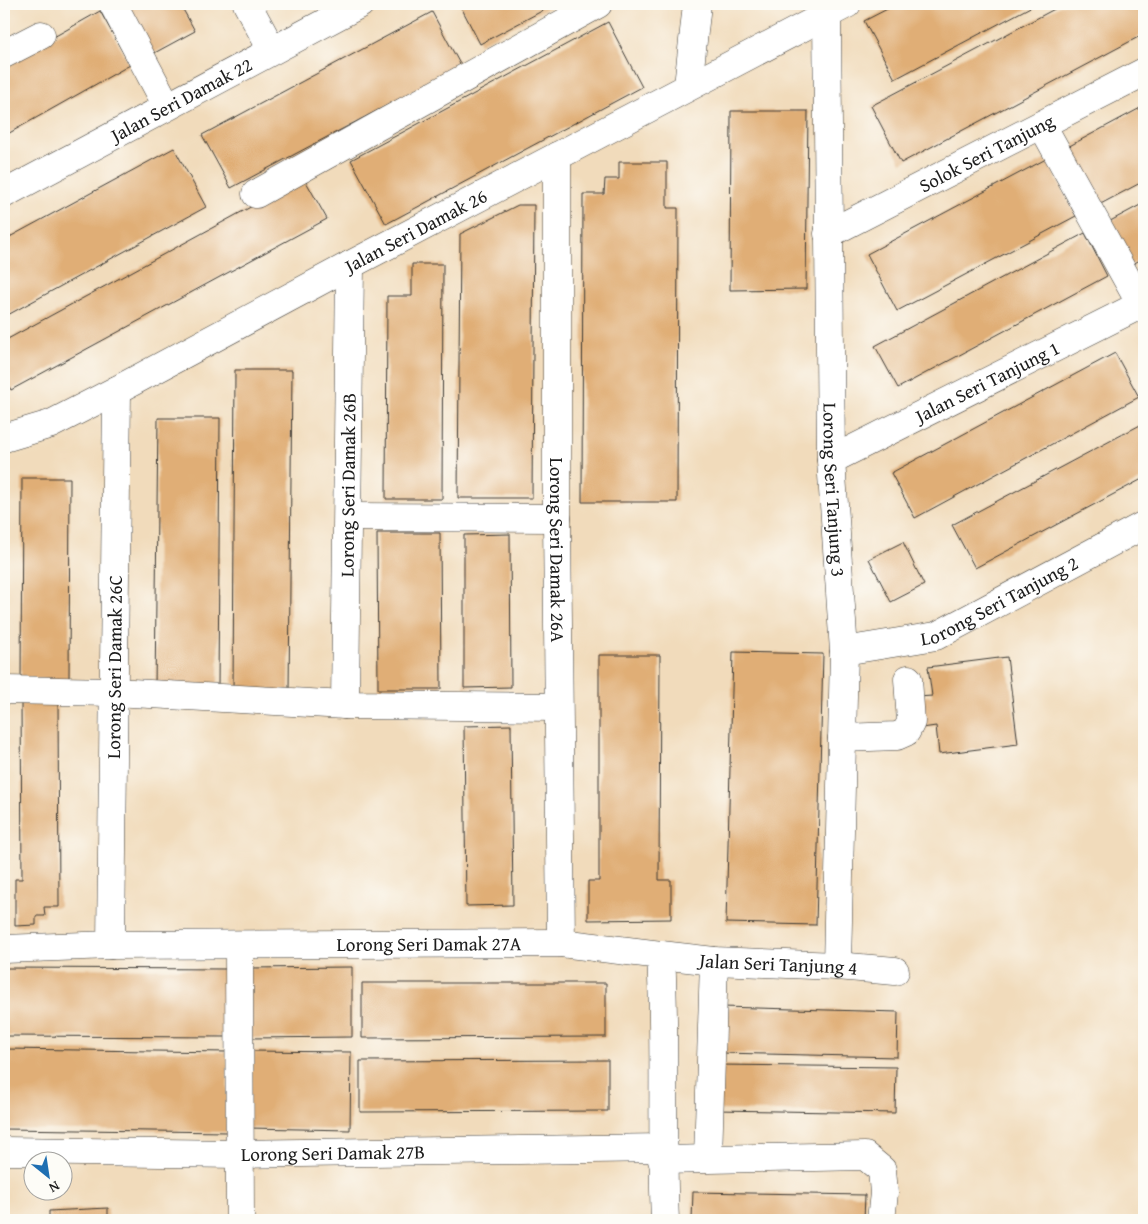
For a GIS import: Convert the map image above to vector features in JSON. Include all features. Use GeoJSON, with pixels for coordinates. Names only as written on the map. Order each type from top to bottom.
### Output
{"type":"FeatureCollection","features":[{"type":"Feature","properties":{"kind":"street"},"geometry":{"type":"LineString","coordinates":[[113,4],[167,106]]}},
{"type":"Feature","properties":{"kind":"street"},"geometry":{"type":"LineString","coordinates":[[248,4],[272,50]]}},
{"type":"Feature","properties":{"kind":"street","name":"Jalan Seri Damak 22"},"geometry":{"type":"LineString","coordinates":[[4,194],[360,4]]}},
{"type":"Feature","properties":{"kind":"street"},"geometry":{"type":"LineString","coordinates":[[256,194],[598,4]]}},
{"type":"Feature","properties":{"kind":"street"},"geometry":{"type":"LineString","coordinates":[[688,86],[698,4]]}},
{"type":"Feature","properties":{"kind":"street","name":"Jalan Seri Damak 26"},"geometry":{"type":"LineString","coordinates":[[4,438],[51,424],[837,9]]}},
{"type":"Feature","properties":{"kind":"street","name":"Lorong Seri Tanjung 3"},"geometry":{"type":"LineString","coordinates":[[837,9],[828,234],[831,460],[844,651],[837,966]]}},
{"type":"Feature","properties":{"kind":"street"},"geometry":{"type":"LineString","coordinates":[[4,54],[41,35]]}},
{"type":"Feature","properties":{"kind":"street","name":"Solok Seri Tanjung"},"geometry":{"type":"LineString","coordinates":[[828,234],[1144,72]]}},
{"type":"Feature","properties":{"kind":"street"},"geometry":{"type":"LineString","coordinates":[[1042,125],[1143,306]]}},
{"type":"Feature","properties":{"kind":"street","name":"Lorong Seri Damak 26A"},"geometry":{"type":"LineString","coordinates":[[557,156],[560,943]]}},
{"type":"Feature","properties":{"kind":"street","name":"Lorong Seri Damak 26B"},"geometry":{"type":"LineString","coordinates":[[345,705],[350,265]]}},
{"type":"Feature","properties":{"kind":"street","name":"Jalan Seri Tanjung 1"},"geometry":{"type":"LineString","coordinates":[[831,460],[1143,306]]}},
{"type":"Feature","properties":{"kind":"street","name":"Lorong Seri Damak 26C"},"geometry":{"type":"LineString","coordinates":[[111,945],[117,390]]}},
{"type":"Feature","properties":{"kind":"street"},"geometry":{"type":"LineString","coordinates":[[348,517],[557,518]]}},
{"type":"Feature","properties":{"kind":"street","name":"Lorong Seri Tanjung 2"},"geometry":{"type":"LineString","coordinates":[[844,651],[936,636],[1144,525]]}},
{"type":"Feature","properties":{"kind":"street"},"geometry":{"type":"LineString","coordinates":[[842,738],[897,736],[906,732],[911,722],[908,679]]}},
{"type":"Feature","properties":{"kind":"street"},"geometry":{"type":"LineString","coordinates":[[4,690],[114,692],[345,705],[558,708]]}},
{"type":"Feature","properties":{"kind":"street","name":"Lorong Seri Damak 27A"},"geometry":{"type":"LineString","coordinates":[[4,949],[111,945],[560,943],[661,955]]}},
{"type":"Feature","properties":{"kind":"street"},"geometry":{"type":"LineString","coordinates":[[239,945],[240,1220]]}},
{"type":"Feature","properties":{"kind":"street"},"geometry":{"type":"LineString","coordinates":[[661,955],[664,1008],[662,1154],[665,1220]]}},
{"type":"Feature","properties":{"kind":"street","name":"Jalan Seri Tanjung 4"},"geometry":{"type":"LineString","coordinates":[[661,955],[714,961],[837,966],[895,971]]}},
{"type":"Feature","properties":{"kind":"street"},"geometry":{"type":"LineString","coordinates":[[708,1158],[714,961]]}},
{"type":"Feature","properties":{"kind":"street","name":"Lorong Seri Damak 27B"},"geometry":{"type":"LineString","coordinates":[[4,1151],[239,1154],[662,1154],[708,1158],[865,1156],[882,1170],[884,1193],[881,1220]]}},
{"type":"Feature","properties":{"kind":"building"},"geometry":{"type":"Polygon","coordinates":[[[118,4],[180,4],[195,31],[147,57],[118,4]]]}},
{"type":"Feature","properties":{"kind":"building"},"geometry":{"type":"Polygon","coordinates":[[[555,4],[480,44],[460,5],[555,4]]]}},
{"type":"Feature","properties":{"kind":"building"},"geometry":{"type":"Polygon","coordinates":[[[897,4],[1036,4],[895,79],[864,21],[897,4]]]}},
{"type":"Feature","properties":{"kind":"building"},"geometry":{"type":"Polygon","coordinates":[[[1064,4],[1144,4],[1144,34],[901,163],[871,106],[1064,4]]]}},
{"type":"Feature","properties":{"kind":"building"},"geometry":{"type":"Polygon","coordinates":[[[100,11],[130,65],[4,136],[4,65],[100,11]]]}},
{"type":"Feature","properties":{"kind":"building"},"geometry":{"type":"Polygon","coordinates":[[[432,12],[461,66],[231,188],[202,135],[432,12]]]}},
{"type":"Feature","properties":{"kind":"building"},"geometry":{"type":"Polygon","coordinates":[[[608,22],[642,87],[386,224],[351,160],[608,22]]]}},
{"type":"Feature","properties":{"kind":"building"},"geometry":{"type":"Polygon","coordinates":[[[1144,106],[1144,181],[1093,208],[1062,150],[1144,106]]]}},
{"type":"Feature","properties":{"kind":"building"},"geometry":{"type":"Polygon","coordinates":[[[731,111],[808,111],[806,289],[730,290],[731,111]]]}},
{"type":"Feature","properties":{"kind":"building"},"geometry":{"type":"Polygon","coordinates":[[[174,148],[206,207],[4,317],[4,240],[174,148]]]}},
{"type":"Feature","properties":{"kind":"building"},"geometry":{"type":"Polygon","coordinates":[[[1046,159],[1076,216],[897,311],[867,254],[1046,159]]]}},
{"type":"Feature","properties":{"kind":"building"},"geometry":{"type":"Polygon","coordinates":[[[619,162],[667,162],[667,208],[678,208],[677,502],[582,502],[583,194],[604,194],[605,179],[619,179],[619,162]]]}},
{"type":"Feature","properties":{"kind":"building"},"geometry":{"type":"Polygon","coordinates":[[[304,178],[327,219],[11,390],[4,377],[4,341],[304,178]]]}},
{"type":"Feature","properties":{"kind":"building"},"geometry":{"type":"Polygon","coordinates":[[[1144,203],[1144,258],[1121,270],[1099,227],[1144,203]]]}},
{"type":"Feature","properties":{"kind":"building"},"geometry":{"type":"Polygon","coordinates":[[[518,205],[534,205],[532,498],[458,498],[460,234],[518,205]]]}},
{"type":"Feature","properties":{"kind":"building"},"geometry":{"type":"Polygon","coordinates":[[[1085,233],[1107,276],[898,388],[875,346],[1085,233]]]}},
{"type":"Feature","properties":{"kind":"building"},"geometry":{"type":"Polygon","coordinates":[[[412,264],[443,264],[442,499],[386,499],[387,296],[412,296],[412,264]]]}},
{"type":"Feature","properties":{"kind":"building"},"geometry":{"type":"Polygon","coordinates":[[[1115,353],[1139,397],[915,518],[891,473],[1115,353]]]}},
{"type":"Feature","properties":{"kind":"building"},"geometry":{"type":"Polygon","coordinates":[[[235,370],[292,370],[289,692],[233,692],[235,370]]]}},
{"type":"Feature","properties":{"kind":"building"},"geometry":{"type":"Polygon","coordinates":[[[158,418],[220,418],[218,689],[155,689],[158,418]]]}},
{"type":"Feature","properties":{"kind":"building"},"geometry":{"type":"Polygon","coordinates":[[[1144,423],[1144,478],[975,568],[952,525],[1144,423]]]}},
{"type":"Feature","properties":{"kind":"building"},"geometry":{"type":"Polygon","coordinates":[[[22,478],[70,478],[69,679],[21,679],[22,478]]]}},
{"type":"Feature","properties":{"kind":"building"},"geometry":{"type":"Polygon","coordinates":[[[377,533],[440,533],[441,689],[378,689],[377,533]]]}},
{"type":"Feature","properties":{"kind":"building"},"geometry":{"type":"Polygon","coordinates":[[[510,534],[511,687],[464,688],[464,535],[510,534]]]}},
{"type":"Feature","properties":{"kind":"building"},"geometry":{"type":"Polygon","coordinates":[[[903,542],[924,585],[891,602],[869,559],[903,542]]]}},
{"type":"Feature","properties":{"kind":"building"},"geometry":{"type":"Polygon","coordinates":[[[733,652],[823,654],[816,925],[726,923],[733,652]]]}},
{"type":"Feature","properties":{"kind":"building"},"geometry":{"type":"Polygon","coordinates":[[[599,655],[660,655],[659,880],[671,880],[671,919],[588,920],[588,881],[599,881],[599,655]]]}},
{"type":"Feature","properties":{"kind":"building"},"geometry":{"type":"Polygon","coordinates":[[[1007,657],[1018,744],[939,754],[936,726],[922,728],[918,697],[932,696],[928,667],[1007,657]]]}},
{"type":"Feature","properties":{"kind":"building"},"geometry":{"type":"Polygon","coordinates":[[[58,700],[59,907],[44,907],[45,916],[36,916],[36,925],[15,926],[15,879],[22,879],[21,701],[58,700]]]}},
{"type":"Feature","properties":{"kind":"building"},"geometry":{"type":"Polygon","coordinates":[[[511,725],[513,905],[466,906],[464,726],[511,725]]]}},
{"type":"Feature","properties":{"kind":"building"},"geometry":{"type":"Polygon","coordinates":[[[352,967],[352,1037],[249,1038],[248,968],[352,967]]]}},
{"type":"Feature","properties":{"kind":"building"},"geometry":{"type":"Polygon","coordinates":[[[4,968],[228,969],[228,1037],[4,1036],[4,968]]]}},
{"type":"Feature","properties":{"kind":"building"},"geometry":{"type":"Polygon","coordinates":[[[362,983],[606,983],[606,1037],[362,1038],[362,983]]]}},
{"type":"Feature","properties":{"kind":"building"},"geometry":{"type":"Polygon","coordinates":[[[722,1007],[898,1012],[897,1057],[721,1053],[722,1007]]]}},
{"type":"Feature","properties":{"kind":"building"},"geometry":{"type":"Polygon","coordinates":[[[4,1049],[228,1052],[227,1132],[4,1129],[4,1049]]]}},
{"type":"Feature","properties":{"kind":"building"},"geometry":{"type":"Polygon","coordinates":[[[249,1051],[351,1052],[350,1130],[248,1128],[249,1051]]]}},
{"type":"Feature","properties":{"kind":"building"},"geometry":{"type":"Polygon","coordinates":[[[608,1060],[608,1111],[360,1112],[360,1061],[608,1060]]]}},
{"type":"Feature","properties":{"kind":"building"},"geometry":{"type":"Polygon","coordinates":[[[718,1065],[896,1067],[895,1113],[717,1110],[718,1065]]]}},
{"type":"Feature","properties":{"kind":"building"},"geometry":{"type":"Polygon","coordinates":[[[693,1192],[865,1195],[864,1220],[692,1220],[693,1192]]]}},
{"type":"Feature","properties":{"kind":"building"},"geometry":{"type":"Polygon","coordinates":[[[108,1208],[108,1220],[49,1220],[49,1211],[108,1208]]]}}]}
